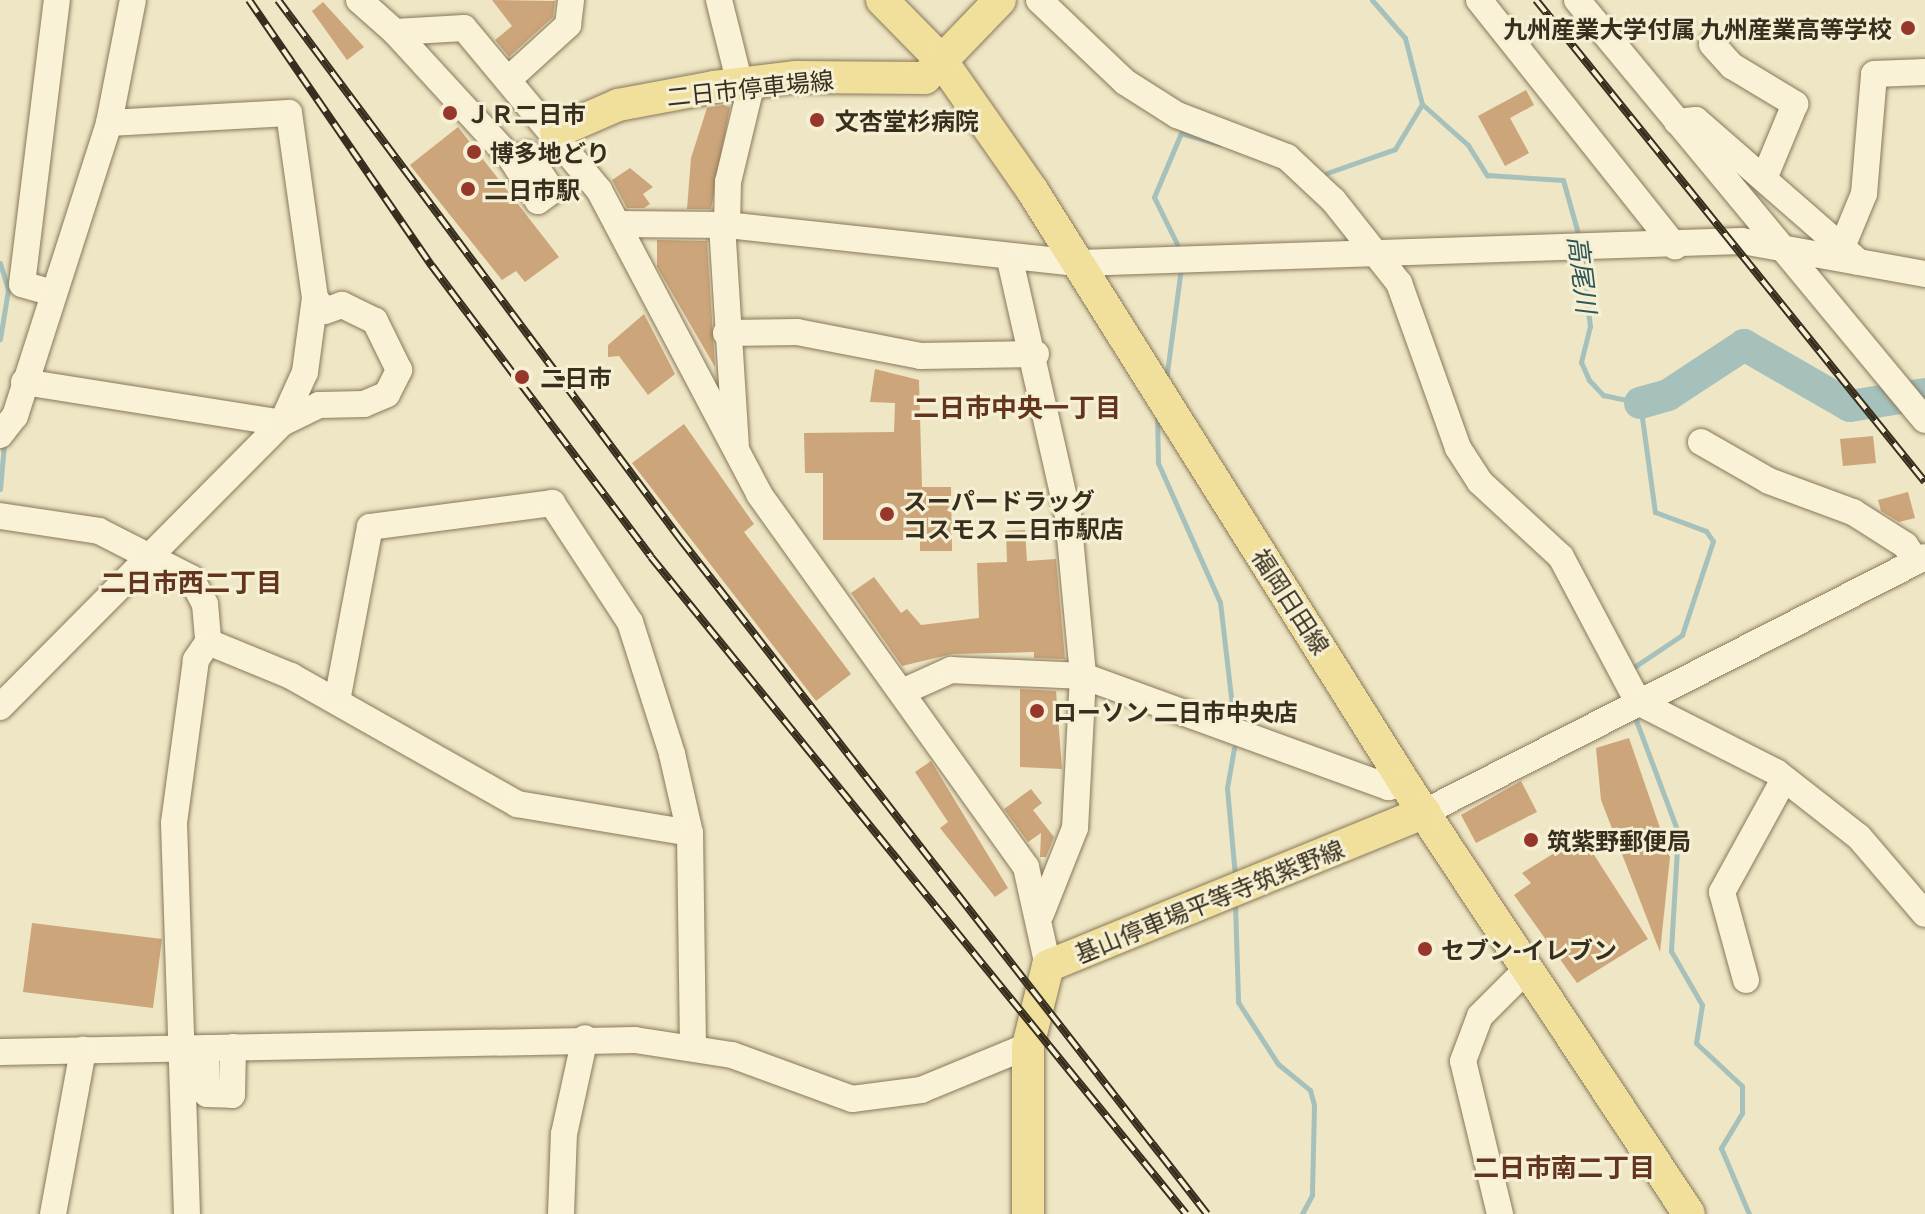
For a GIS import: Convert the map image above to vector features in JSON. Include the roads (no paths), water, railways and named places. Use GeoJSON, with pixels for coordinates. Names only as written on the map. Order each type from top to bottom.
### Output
{"type":"FeatureCollection","features":[{"type":"Feature","properties":{"kind":"main road","name":"福岡日田線"},"geometry":{"type":"LineString","coordinates":[[882,0],[941,60],[1078,263],[1405,784],[1529,967],[1689,1214]]}},
{"type":"Feature","properties":{"kind":"main road","name":"二日市停車場線"},"geometry":{"type":"LineString","coordinates":[[556,132],[618,105],[746,83],[925,78],[1000,0]]}},
{"type":"Feature","properties":{"kind":"main road","name":"基山停車場平等寺筑紫野線"},"geometry":{"type":"LineString","coordinates":[[1028,1214],[1028,1046],[1048,966],[1425,812]]}},
{"type":"Feature","properties":{"kind":"street"},"geometry":{"type":"LineString","coordinates":[[53,293],[22,284],[57,0]]}},
{"type":"Feature","properties":{"kind":"street"},"geometry":{"type":"LineString","coordinates":[[0,435],[15,416],[109,123],[133,0]]}},
{"type":"Feature","properties":{"kind":"street"},"geometry":{"type":"LineString","coordinates":[[359,0],[520,157],[556,132]]}},
{"type":"Feature","properties":{"kind":"street"},"geometry":{"type":"LineString","coordinates":[[510,78],[568,25],[571,0]]}},
{"type":"Feature","properties":{"kind":"street"},"geometry":{"type":"LineString","coordinates":[[719,0],[746,83],[728,182],[725,225],[726,333],[737,459]]}},
{"type":"Feature","properties":{"kind":"street"},"geometry":{"type":"LineString","coordinates":[[1039,0],[1125,82],[1164,107],[1287,157],[1373,248],[1399,283],[1458,448],[1480,482],[1561,557],[1638,702],[1784,779],[1859,837],[1925,914]]}},
{"type":"Feature","properties":{"kind":"street"},"geometry":{"type":"LineString","coordinates":[[1479,0],[1675,246]]}},
{"type":"Feature","properties":{"kind":"street"},"geometry":{"type":"LineString","coordinates":[[1577,0],[1925,420]]}},
{"type":"Feature","properties":{"kind":"street"},"geometry":{"type":"LineString","coordinates":[[395,32],[458,13],[556,132],[618,224],[737,459],[1008,838],[1041,914],[1048,966]]}},
{"type":"Feature","properties":{"kind":"street"},"geometry":{"type":"LineString","coordinates":[[1712,44],[1732,66],[1795,104],[1764,179]]}},
{"type":"Feature","properties":{"kind":"street"},"geometry":{"type":"LineString","coordinates":[[1852,256],[1864,194],[1874,74],[1925,72]]}},
{"type":"Feature","properties":{"kind":"street"},"geometry":{"type":"LineString","coordinates":[[109,123],[289,113],[315,298],[305,372],[282,423]]}},
{"type":"Feature","properties":{"kind":"street"},"geometry":{"type":"LineString","coordinates":[[1677,122],[1696,120],[1852,256]]}},
{"type":"Feature","properties":{"kind":"street"},"geometry":{"type":"LineString","coordinates":[[618,224],[725,225],[1010,260],[1078,263],[1373,248],[1778,245],[1852,256],[1925,274]]}},
{"type":"Feature","properties":{"kind":"street"},"geometry":{"type":"LineString","coordinates":[[1010,260],[1036,354],[1068,516],[1083,676],[1075,828],[1041,914]]}},
{"type":"Feature","properties":{"kind":"street"},"geometry":{"type":"LineString","coordinates":[[0,707],[282,423],[319,405],[383,397],[398,377],[375,321],[342,305],[325,311],[315,298]]}},
{"type":"Feature","properties":{"kind":"street"},"geometry":{"type":"LineString","coordinates":[[726,333],[797,332],[920,356],[1036,354]]}},
{"type":"Feature","properties":{"kind":"street"},"geometry":{"type":"LineString","coordinates":[[24,382],[282,423]]}},
{"type":"Feature","properties":{"kind":"street"},"geometry":{"type":"LineString","coordinates":[[1425,812],[1921,559],[1905,545],[1853,512],[1769,481],[1701,442]]}},
{"type":"Feature","properties":{"kind":"street"},"geometry":{"type":"LineString","coordinates":[[337,701],[370,527],[552,503],[630,622],[690,833],[693,1045]]}},
{"type":"Feature","properties":{"kind":"street"},"geometry":{"type":"LineString","coordinates":[[0,516],[99,531],[191,578],[205,604],[208,642],[196,660],[174,823],[196,1048],[207,1094],[232,1095],[233,1047]]}},
{"type":"Feature","properties":{"kind":"street"},"geometry":{"type":"LineString","coordinates":[[208,642],[337,701],[517,804],[690,833]]}},
{"type":"Feature","properties":{"kind":"street"},"geometry":{"type":"LineString","coordinates":[[902,692],[951,670],[1083,676],[1388,787],[1405,784]]}},
{"type":"Feature","properties":{"kind":"street"},"geometry":{"type":"LineString","coordinates":[[1746,980],[1722,892],[1784,779]]}},
{"type":"Feature","properties":{"kind":"street"},"geometry":{"type":"LineString","coordinates":[[1500,1214],[1463,1061],[1480,1016],[1529,967]]}},
{"type":"Feature","properties":{"kind":"street"},"geometry":{"type":"LineString","coordinates":[[561,1214],[564,1134],[585,1038]]}},
{"type":"Feature","properties":{"kind":"street"},"geometry":{"type":"LineString","coordinates":[[0,1052],[585,1038],[693,1045],[852,1099],[921,1090],[1028,1046]]}},
{"type":"Feature","properties":{"kind":"street"},"geometry":{"type":"LineString","coordinates":[[187,1214],[196,1048]]}},
{"type":"Feature","properties":{"kind":"street"},"geometry":{"type":"LineString","coordinates":[[53,1214],[83,1050]]}},
{"type":"Feature","properties":{"kind":"waterway","name":"高尾川"},"geometry":{"type":"LineString","coordinates":[[1372,0],[1405,38],[1422,104],[1468,145],[1487,175],[1563,180],[1579,237]]}},
{"type":"Feature","properties":{"kind":"waterway"},"geometry":{"type":"LineString","coordinates":[[1327,173],[1395,149],[1422,104]]}},
{"type":"Feature","properties":{"kind":"waterway"},"geometry":{"type":"LineString","coordinates":[[1177,244],[1154,197],[1181,133],[1219,144]]}},
{"type":"Feature","properties":{"kind":"waterway"},"geometry":{"type":"LineString","coordinates":[[1581,255],[1590,326],[1581,362],[1589,380],[1603,395],[1640,403],[1655,512],[1706,531],[1713,541],[1682,635],[1631,669]]}},
{"type":"Feature","properties":{"kind":"waterway"},"geometry":{"type":"LineString","coordinates":[[0,263],[8,290],[0,339]]}},
{"type":"Feature","properties":{"kind":"waterway"},"geometry":{"type":"LineString","coordinates":[[1166,380],[1181,268]]}},
{"type":"Feature","properties":{"kind":"waterway","name":"高尾川"},"geometry":{"type":"LineString","coordinates":[[1640,403],[1668,395],[1744,345],[1850,406],[1925,394]]}},
{"type":"Feature","properties":{"kind":"waterway"},"geometry":{"type":"LineString","coordinates":[[1157,411],[1158,463],[1220,602],[1233,715]]}},
{"type":"Feature","properties":{"kind":"waterway"},"geometry":{"type":"LineString","coordinates":[[0,489],[4,444]]}},
{"type":"Feature","properties":{"kind":"waterway"},"geometry":{"type":"LineString","coordinates":[[1634,715],[1678,832],[1671,951],[1702,1005],[1696,1043],[1742,1086],[1742,1113],[1721,1148],[1749,1214]]}},
{"type":"Feature","properties":{"kind":"waterway"},"geometry":{"type":"LineString","coordinates":[[1234,748],[1227,788],[1235,876]]}},
{"type":"Feature","properties":{"kind":"waterway"},"geometry":{"type":"LineString","coordinates":[[1235,904],[1238,1002],[1278,1064],[1310,1090],[1314,1105],[1312,1195],[1302,1214]]}},
{"type":"Feature","properties":{"kind":"railway"},"geometry":{"type":"LineString","coordinates":[[249,0],[432,266],[651,557],[1186,1214]]}},
{"type":"Feature","properties":{"kind":"railway"},"geometry":{"type":"LineString","coordinates":[[278,0],[681,540],[1207,1214]]}},
{"type":"Feature","properties":{"kind":"railway"},"geometry":{"type":"LineString","coordinates":[[1536,0],[1925,482]]}},
{"type":"Feature","properties":{"kind":"place","name":"九州産業大学付属 九州産業高等学校"},"geometry":{"type":"Point","coordinates":[1908,28]}},
{"type":"Feature","properties":{"kind":"place","name":"ＪＲ二日市"},"geometry":{"type":"Point","coordinates":[450,113]}},
{"type":"Feature","properties":{"kind":"place","name":"文杏堂杉病院"},"geometry":{"type":"Point","coordinates":[817,120]}},
{"type":"Feature","properties":{"kind":"place","name":"博多地どり"},"geometry":{"type":"Point","coordinates":[474,152]}},
{"type":"Feature","properties":{"kind":"place","name":"二日市駅"},"geometry":{"type":"Point","coordinates":[468,189]}},
{"type":"Feature","properties":{"kind":"place","name":"二日市"},"geometry":{"type":"Point","coordinates":[522,377]}},
{"type":"Feature","properties":{"kind":"place","name":"スーパードラッグ コスモス 二日市駅店"},"geometry":{"type":"Point","coordinates":[887,514]}},
{"type":"Feature","properties":{"kind":"place","name":"ローソン 二日市中央店"},"geometry":{"type":"Point","coordinates":[1037,711]}},
{"type":"Feature","properties":{"kind":"place","name":"筑紫野郵便局"},"geometry":{"type":"Point","coordinates":[1531,840]}},
{"type":"Feature","properties":{"kind":"place","name":"セブン-イレブン"},"geometry":{"type":"Point","coordinates":[1425,949]}},
{"type":"Feature","properties":{"kind":"district","name":"二日市中央一丁目"},"geometry":{"type":"Point","coordinates":[1017,406]}},
{"type":"Feature","properties":{"kind":"district","name":"二日市西二丁目"},"geometry":{"type":"Point","coordinates":[191,581]}},
{"type":"Feature","properties":{"kind":"district","name":"二日市南二丁目"},"geometry":{"type":"Point","coordinates":[1564,1166]}}]}
